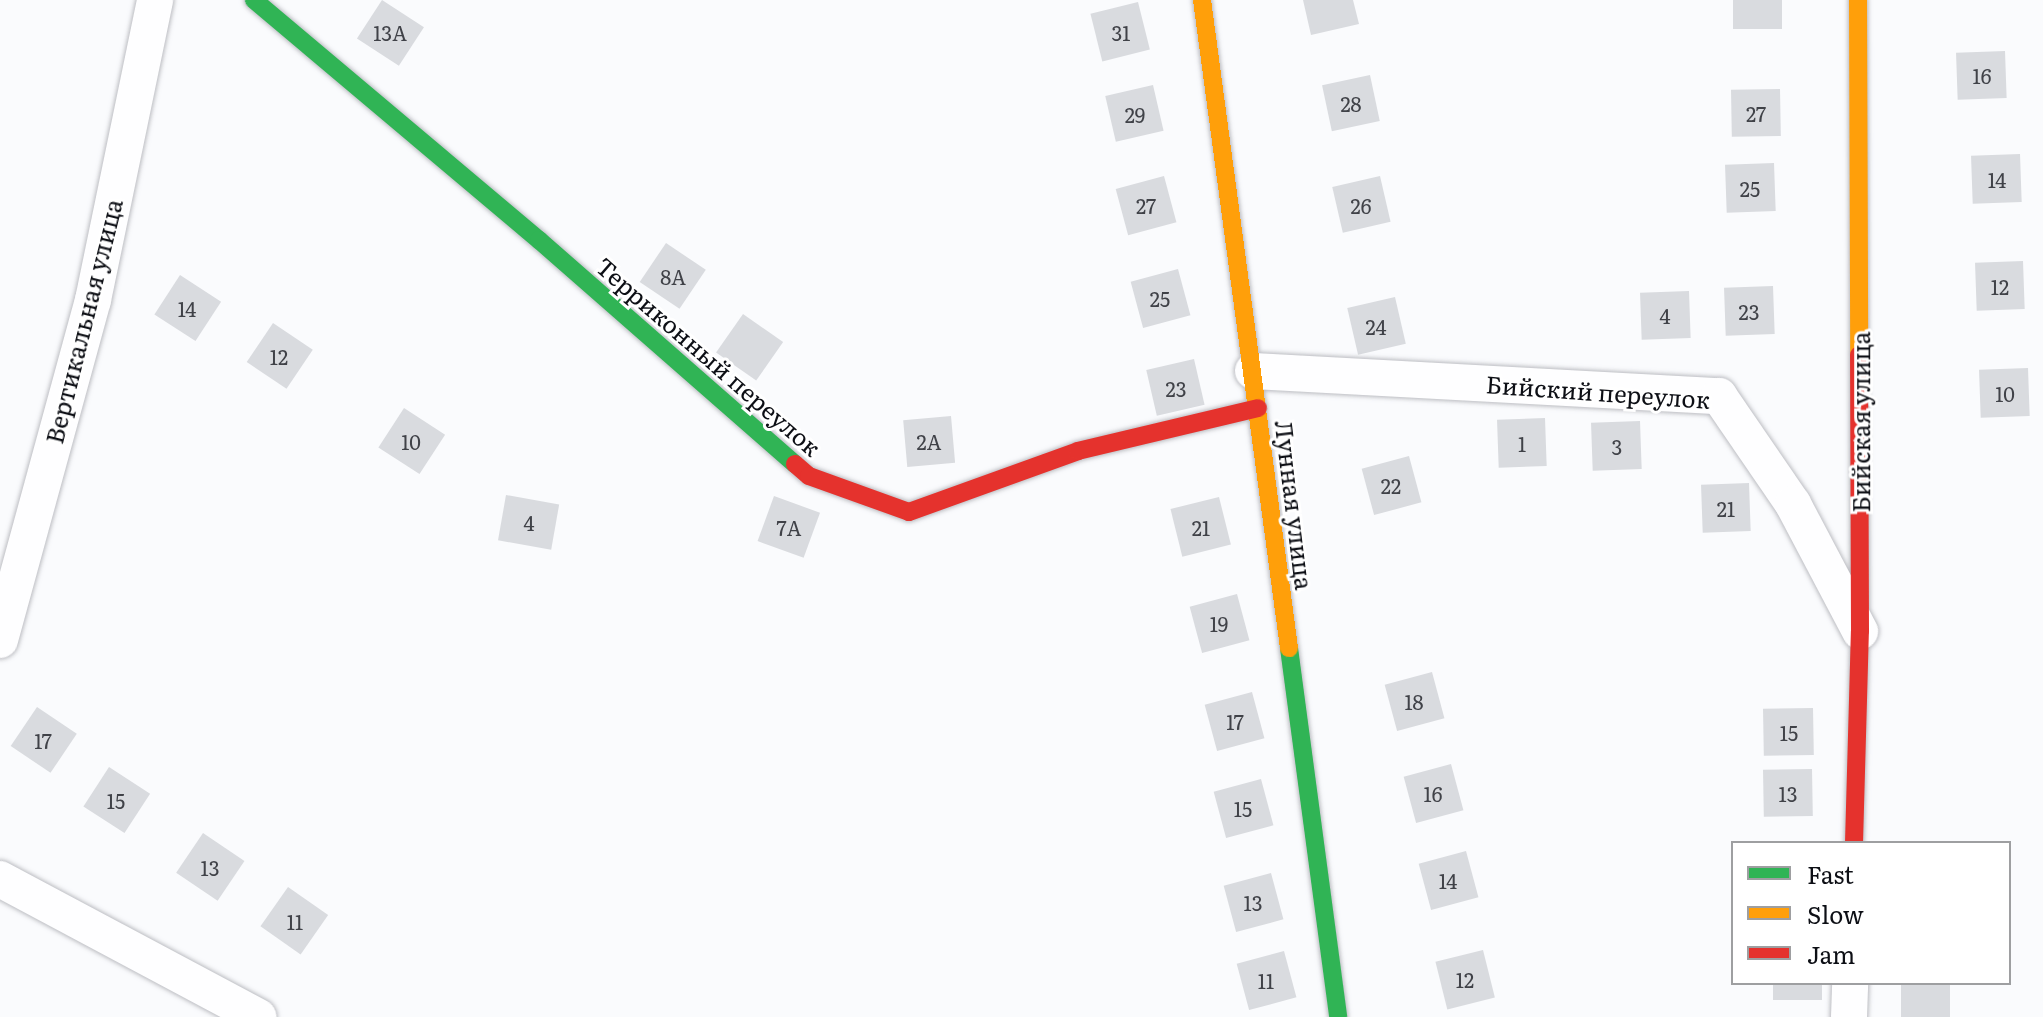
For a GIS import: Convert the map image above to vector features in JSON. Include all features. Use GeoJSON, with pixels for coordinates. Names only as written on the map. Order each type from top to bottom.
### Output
{"type":"FeatureCollection","features":[{"type":"Feature","properties":{"kind":"street","name":"Вертикальная улица"},"geometry":{"type":"LineString","coordinates":[[0,640],[93,300],[155,0]]}},
{"type":"Feature","properties":{"kind":"street","name":"Терриконный переулок"},"geometry":{"type":"LineString","coordinates":[[254,0],[539,240],[809,476],[909,512],[1078,451],[1258,408]]}},
{"type":"Feature","properties":{"kind":"street","name":"Лунная улица"},"geometry":{"type":"LineString","coordinates":[[1202,0],[1338,1017]]}},
{"type":"Feature","properties":{"kind":"street","name":"Бийская улица"},"geometry":{"type":"LineString","coordinates":[[1854,841],[1860,631],[1858,0]]}},
{"type":"Feature","properties":{"kind":"street","name":"Бийский переулок"},"geometry":{"type":"LineString","coordinates":[[1253,371],[1719,396],[1793,504],[1860,631]]}},
{"type":"Feature","properties":{"kind":"street"},"geometry":{"type":"LineString","coordinates":[[0,879],[258,1017]]}},
{"type":"Feature","properties":{"kind":"street"},"geometry":{"type":"LineString","coordinates":[[1849,1017],[1850,985]]}},
{"type":"Feature","properties":{"kind":"building"},"geometry":{"type":"Polygon","coordinates":[[[382,0],[424,27],[399,66],[357,39],[382,0]]]}},
{"type":"Feature","properties":{"kind":"building"},"geometry":{"type":"Polygon","coordinates":[[[1303,0],[1353,0],[1359,24],[1311,35],[1303,0]]]}},
{"type":"Feature","properties":{"kind":"building"},"geometry":{"type":"Polygon","coordinates":[[[1733,0],[1782,0],[1782,29],[1733,29],[1733,0]]]}},
{"type":"Feature","properties":{"kind":"building"},"geometry":{"type":"Polygon","coordinates":[[[1138,2],[1150,50],[1102,61],[1090,14],[1138,2]]]}},
{"type":"Feature","properties":{"kind":"building"},"geometry":{"type":"Polygon","coordinates":[[[2005,51],[2007,98],[1958,100],[1956,53],[2005,51]]]}},
{"type":"Feature","properties":{"kind":"building"},"geometry":{"type":"Polygon","coordinates":[[[1370,75],[1380,121],[1332,131],[1322,85],[1370,75]]]}},
{"type":"Feature","properties":{"kind":"building"},"geometry":{"type":"Polygon","coordinates":[[[1153,85],[1164,131],[1116,142],[1105,96],[1153,85]]]}},
{"type":"Feature","properties":{"kind":"building"},"geometry":{"type":"Polygon","coordinates":[[[1780,89],[1781,136],[1732,137],[1731,90],[1780,89]]]}},
{"type":"Feature","properties":{"kind":"building"},"geometry":{"type":"Polygon","coordinates":[[[2020,154],[2022,202],[1973,204],[1971,156],[2020,154]]]}},
{"type":"Feature","properties":{"kind":"building"},"geometry":{"type":"Polygon","coordinates":[[[1774,163],[1776,211],[1727,213],[1725,165],[1774,163]]]}},
{"type":"Feature","properties":{"kind":"building"},"geometry":{"type":"Polygon","coordinates":[[[1164,176],[1176,222],[1128,235],[1116,189],[1164,176]]]}},
{"type":"Feature","properties":{"kind":"building"},"geometry":{"type":"Polygon","coordinates":[[[1380,176],[1391,222],[1343,233],[1332,187],[1380,176]]]}},
{"type":"Feature","properties":{"kind":"building"},"geometry":{"type":"Polygon","coordinates":[[[666,243],[706,270],[680,309],[640,282],[666,243]]]}},
{"type":"Feature","properties":{"kind":"building"},"geometry":{"type":"Polygon","coordinates":[[[2023,261],[2025,309],[1977,311],[1975,263],[2023,261]]]}},
{"type":"Feature","properties":{"kind":"building"},"geometry":{"type":"Polygon","coordinates":[[[1178,269],[1190,315],[1143,328],[1131,282],[1178,269]]]}},
{"type":"Feature","properties":{"kind":"building"},"geometry":{"type":"Polygon","coordinates":[[[180,275],[221,302],[195,341],[154,314],[180,275]]]}},
{"type":"Feature","properties":{"kind":"building"},"geometry":{"type":"Polygon","coordinates":[[[1773,286],[1775,334],[1726,336],[1724,288],[1773,286]]]}},
{"type":"Feature","properties":{"kind":"building"},"geometry":{"type":"Polygon","coordinates":[[[1689,291],[1691,338],[1642,340],[1640,293],[1689,291]]]}},
{"type":"Feature","properties":{"kind":"building"},"geometry":{"type":"Polygon","coordinates":[[[1395,297],[1406,344],[1358,355],[1347,308],[1395,297]]]}},
{"type":"Feature","properties":{"kind":"building"},"geometry":{"type":"Polygon","coordinates":[[[743,314],[783,342],[756,381],[716,353],[743,314]]]}},
{"type":"Feature","properties":{"kind":"building"},"geometry":{"type":"Polygon","coordinates":[[[273,323],[313,350],[287,389],[247,362],[273,323]]]}},
{"type":"Feature","properties":{"kind":"building"},"geometry":{"type":"Polygon","coordinates":[[[1194,359],[1205,405],[1157,416],[1146,370],[1194,359]]]}},
{"type":"Feature","properties":{"kind":"building"},"geometry":{"type":"Polygon","coordinates":[[[2028,368],[2030,416],[1981,418],[1979,370],[2028,368]]]}},
{"type":"Feature","properties":{"kind":"building"},"geometry":{"type":"Polygon","coordinates":[[[404,408],[445,435],[419,474],[378,447],[404,408]]]}},
{"type":"Feature","properties":{"kind":"building"},"geometry":{"type":"Polygon","coordinates":[[[951,416],[955,463],[907,467],[903,420],[951,416]]]}},
{"type":"Feature","properties":{"kind":"building"},"geometry":{"type":"Polygon","coordinates":[[[1545,418],[1547,466],[1499,468],[1497,420],[1545,418]]]}},
{"type":"Feature","properties":{"kind":"building"},"geometry":{"type":"Polygon","coordinates":[[[1640,421],[1642,469],[1593,471],[1591,423],[1640,421]]]}},
{"type":"Feature","properties":{"kind":"building"},"geometry":{"type":"Polygon","coordinates":[[[1409,456],[1421,502],[1374,515],[1362,469],[1409,456]]]}},
{"type":"Feature","properties":{"kind":"building"},"geometry":{"type":"Polygon","coordinates":[[[1749,483],[1751,531],[1703,533],[1701,485],[1749,483]]]}},
{"type":"Feature","properties":{"kind":"building"},"geometry":{"type":"Polygon","coordinates":[[[506,495],[559,504],[551,550],[498,540],[506,495]]]}},
{"type":"Feature","properties":{"kind":"building"},"geometry":{"type":"Polygon","coordinates":[[[774,496],[820,513],[804,558],[758,541],[774,496]]]}},
{"type":"Feature","properties":{"kind":"building"},"geometry":{"type":"Polygon","coordinates":[[[1219,497],[1231,545],[1182,557],[1170,509],[1219,497]]]}},
{"type":"Feature","properties":{"kind":"building"},"geometry":{"type":"Polygon","coordinates":[[[1237,594],[1249,640],[1202,653],[1190,607],[1237,594]]]}},
{"type":"Feature","properties":{"kind":"building"},"geometry":{"type":"Polygon","coordinates":[[[1432,672],[1444,718],[1397,731],[1385,685],[1432,672]]]}},
{"type":"Feature","properties":{"kind":"building"},"geometry":{"type":"Polygon","coordinates":[[[1252,692],[1264,738],[1217,751],[1205,705],[1252,692]]]}},
{"type":"Feature","properties":{"kind":"building"},"geometry":{"type":"Polygon","coordinates":[[[37,707],[77,734],[51,773],[11,746],[37,707]]]}},
{"type":"Feature","properties":{"kind":"building"},"geometry":{"type":"Polygon","coordinates":[[[1813,708],[1814,755],[1764,756],[1763,709],[1813,708]]]}},
{"type":"Feature","properties":{"kind":"building"},"geometry":{"type":"Polygon","coordinates":[[[1451,764],[1463,810],[1416,823],[1404,777],[1451,764]]]}},
{"type":"Feature","properties":{"kind":"building"},"geometry":{"type":"Polygon","coordinates":[[[109,767],[150,794],[124,833],[83,806],[109,767]]]}},
{"type":"Feature","properties":{"kind":"building"},"geometry":{"type":"Polygon","coordinates":[[[1812,769],[1813,816],[1764,817],[1763,770],[1812,769]]]}},
{"type":"Feature","properties":{"kind":"building"},"geometry":{"type":"Polygon","coordinates":[[[1261,779],[1273,825],[1226,838],[1214,792],[1261,779]]]}},
{"type":"Feature","properties":{"kind":"building"},"geometry":{"type":"Polygon","coordinates":[[[203,833],[244,861],[218,901],[176,873],[203,833]]]}},
{"type":"Feature","properties":{"kind":"building"},"geometry":{"type":"Polygon","coordinates":[[[1466,851],[1478,897],[1431,910],[1419,864],[1466,851]]]}},
{"type":"Feature","properties":{"kind":"building"},"geometry":{"type":"Polygon","coordinates":[[[1271,873],[1283,919],[1236,932],[1224,886],[1271,873]]]}},
{"type":"Feature","properties":{"kind":"building"},"geometry":{"type":"Polygon","coordinates":[[[288,887],[328,915],[301,954],[260,926],[288,887]]]}},
{"type":"Feature","properties":{"kind":"building"},"geometry":{"type":"Polygon","coordinates":[[[1483,950],[1495,998],[1447,1009],[1435,962],[1483,950]]]}},
{"type":"Feature","properties":{"kind":"building"},"geometry":{"type":"Polygon","coordinates":[[[1284,951],[1296,997],[1249,1010],[1237,964],[1284,951]]]}},
{"type":"Feature","properties":{"kind":"building"},"geometry":{"type":"Polygon","coordinates":[[[1773,985],[1822,985],[1822,1000],[1773,1000],[1773,985]]]}},
{"type":"Feature","properties":{"kind":"building"},"geometry":{"type":"Polygon","coordinates":[[[1901,985],[1950,985],[1950,1017],[1901,1017],[1901,985]]]}},
{"type":"Feature","properties":{"kind":"traffic: fast"},"geometry":{"type":"LineString","coordinates":[[254,0],[539,240],[795,464]]}},
{"type":"Feature","properties":{"kind":"traffic: fast"},"geometry":{"type":"LineString","coordinates":[[1289,648],[1338,1017]]}},
{"type":"Feature","properties":{"kind":"traffic: slow"},"geometry":{"type":"LineString","coordinates":[[1202,0],[1289,648]]}},
{"type":"Feature","properties":{"kind":"traffic: slow"},"geometry":{"type":"LineString","coordinates":[[1858,0],[1859,355]]}},
{"type":"Feature","properties":{"kind":"traffic: jam"},"geometry":{"type":"LineString","coordinates":[[1854,841],[1860,631],[1859,355]]}},
{"type":"Feature","properties":{"kind":"traffic: jam"},"geometry":{"type":"LineString","coordinates":[[795,464],[809,476],[909,512],[1078,451],[1258,408]]}}]}
